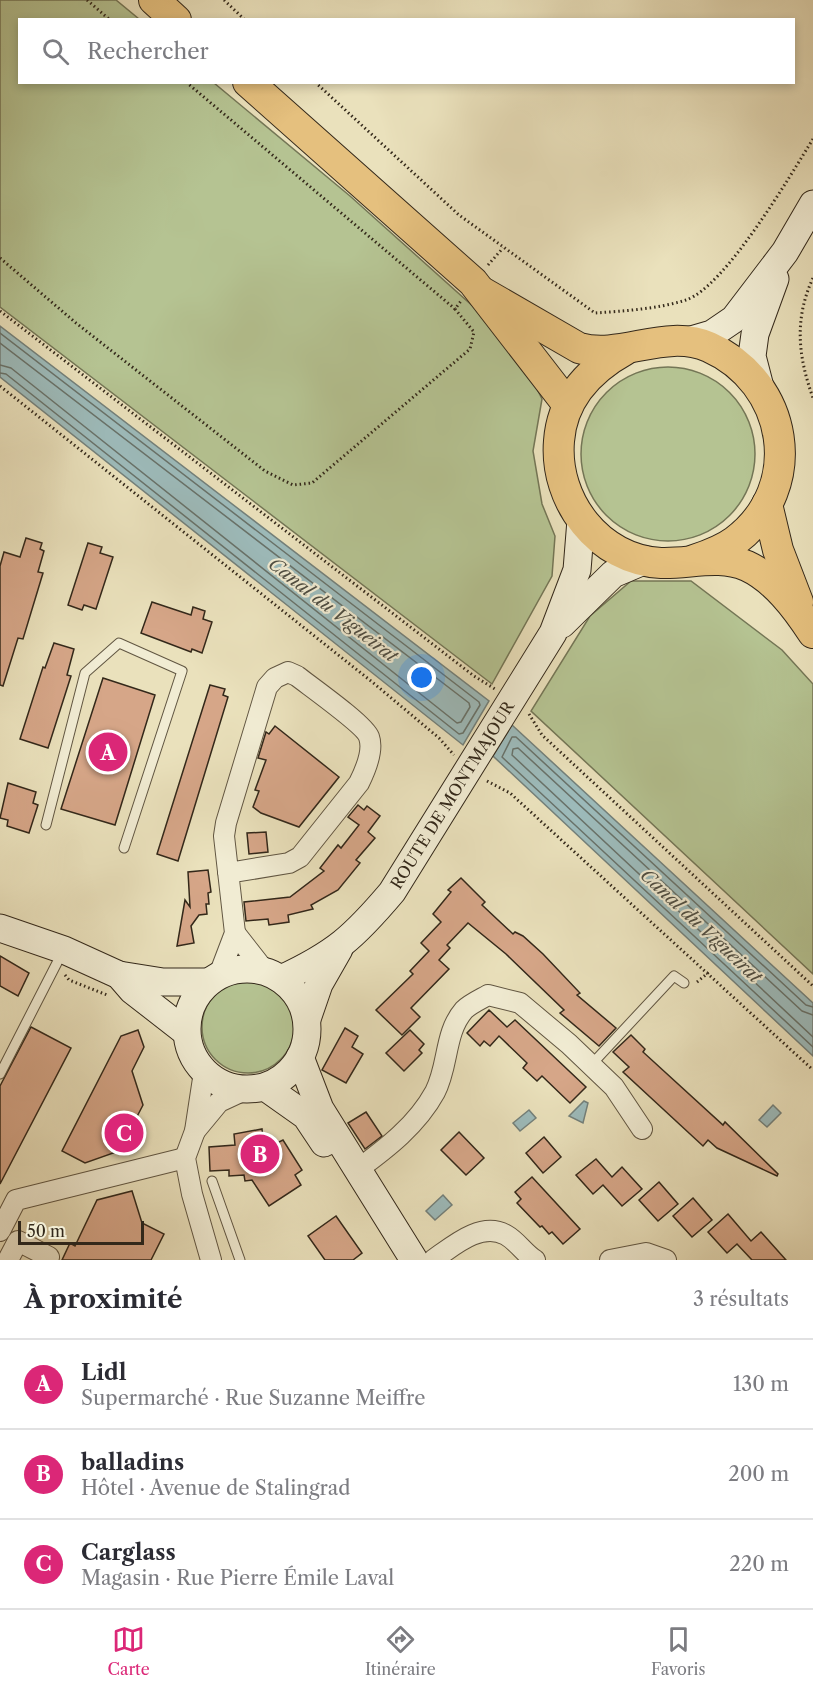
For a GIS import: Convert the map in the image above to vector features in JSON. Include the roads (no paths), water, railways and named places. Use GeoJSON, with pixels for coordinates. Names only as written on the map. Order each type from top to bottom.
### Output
{"type":"FeatureCollection","features":[{"type":"Feature","properties":{"kind":"main road"},"geometry":{"type":"LineString","coordinates":[[154,0],[174,18]]}},
{"type":"Feature","properties":{"kind":"main road"},"geometry":{"type":"LineString","coordinates":[[250,84],[478,287],[579,348],[592,352],[630,347],[652,341],[688,341],[712,334],[734,319],[785,252],[813,204]]}},
{"type":"Feature","properties":{"kind":"main road"},"geometry":{"type":"LineString","coordinates":[[760,387],[752,356],[755,334],[785,252]]}},
{"type":"Feature","properties":{"kind":"main road"},"geometry":{"type":"LineString","coordinates":[[478,287],[493,310],[537,362],[568,405]]}},
{"type":"Feature","properties":{"kind":"main road"},"geometry":{"type":"LineString","coordinates":[[688,341],[708,347],[739,364],[760,387],[771,407],[778,428],[780,457],[776,482],[767,504],[755,522],[736,540],[721,550],[694,560]]}},
{"type":"Feature","properties":{"kind":"main road"},"geometry":{"type":"LineString","coordinates":[[630,347],[602,363],[591,373],[568,405],[559,435],[558,453],[561,477],[567,496],[580,520],[616,550],[646,560],[661,563],[694,560],[727,561],[746,566],[778,588],[809,626]]}},
{"type":"Feature","properties":{"kind":"main road"},"geometry":{"type":"LineString","coordinates":[[767,504],[777,550],[809,626]]}},
{"type":"Feature","properties":{"kind":"main road","name":"ROUTE DE MONTMAJOUR"},"geometry":{"type":"LineString","coordinates":[[272,974],[339,948],[362,928],[392,892],[553,633],[577,570],[580,520]]}},
{"type":"Feature","properties":{"kind":"main road","name":"ROUTE DE MONTMAJOUR"},"geometry":{"type":"LineString","coordinates":[[553,633],[613,574],[646,560]]}},
{"type":"Feature","properties":{"kind":"main road"},"geometry":{"type":"LineString","coordinates":[[0,928],[64,950],[118,975],[163,982],[214,978],[249,968],[272,974],[298,996],[307,1019],[307,1038],[300,1057],[291,1070],[256,1088]]}},
{"type":"Feature","properties":{"kind":"main road","name":"ROUTE DE MONTMAJOUR"},"geometry":{"type":"LineString","coordinates":[[307,1019],[319,984],[339,948]]}},
{"type":"Feature","properties":{"kind":"main road"},"geometry":{"type":"LineString","coordinates":[[118,975],[132,990],[186,1032]]}},
{"type":"Feature","properties":{"kind":"main road"},"geometry":{"type":"LineString","coordinates":[[214,978],[196,996],[188,1014],[186,1032],[189,1047],[204,1072],[216,1081],[256,1088],[306,1116],[351,1177],[396,1247]]}},
{"type":"Feature","properties":{"kind":"main road"},"geometry":{"type":"LineString","coordinates":[[300,1057],[320,1109],[351,1177]]}},
{"type":"Feature","properties":{"kind":"street"},"geometry":{"type":"LineString","coordinates":[[214,978],[235,933],[228,873],[224,836],[226,823],[267,687],[275,678],[288,672],[297,676],[365,730],[370,747],[365,771],[359,783],[300,857],[290,863],[228,873]]}},
{"type":"Feature","properties":{"kind":"street"},"geometry":{"type":"LineString","coordinates":[[235,933],[272,974]]}},
{"type":"Feature","properties":{"kind":"street"},"geometry":{"type":"LineString","coordinates":[[351,1177],[390,1145],[421,1115],[436,1090],[446,1059],[449,1034],[465,1009],[488,995],[520,1003],[614,1087],[642,1129]]}},
{"type":"Feature","properties":{"kind":"street"},"geometry":{"type":"LineString","coordinates":[[204,1072],[195,1131],[185,1158],[192,1194],[211,1260]]}},
{"type":"Feature","properties":{"kind":"street"},"geometry":{"type":"LineString","coordinates":[[195,1131],[219,1102],[256,1088]]}},
{"type":"Feature","properties":{"kind":"street"},"geometry":{"type":"LineString","coordinates":[[0,1231],[16,1200],[185,1158]]}},
{"type":"Feature","properties":{"kind":"street"},"geometry":{"type":"LineString","coordinates":[[433,1260],[462,1240],[486,1230],[506,1235],[535,1260]]}},
{"type":"Feature","properties":{"kind":"street"},"geometry":{"type":"LineString","coordinates":[[8,1260],[18,1241],[49,1257]]}},
{"type":"Feature","properties":{"kind":"street"},"geometry":{"type":"LineString","coordinates":[[610,1260],[646,1253],[666,1260]]}},
{"type":"Feature","properties":{"kind":"lane"},"geometry":{"type":"LineString","coordinates":[[46,825],[85,673],[119,643],[182,671],[124,848]]}},
{"type":"Feature","properties":{"kind":"lane"},"geometry":{"type":"LineString","coordinates":[[0,1074],[64,950]]}},
{"type":"Feature","properties":{"kind":"lane"},"geometry":{"type":"LineString","coordinates":[[591,1065],[674,976],[684,983]]}},
{"type":"Feature","properties":{"kind":"lane"},"geometry":{"type":"LineString","coordinates":[[213,1181],[240,1260]]}},
{"type":"Feature","properties":{"kind":"water","name":"Canal du Vigueirat"},"geometry":{"type":"Polygon","coordinates":[[[0,326],[489,701],[463,745],[0,377],[0,326]]]}},
{"type":"Feature","properties":{"kind":"water","name":"Canal du Vigueirat"},"geometry":{"type":"Polygon","coordinates":[[[512,725],[813,1003],[813,1056],[493,756],[512,725]]]}},
{"type":"Feature","properties":{"kind":"water"},"geometry":{"type":"Polygon","coordinates":[[[584,1101],[588,1103],[583,1123],[569,1116],[584,1101]]]}},
{"type":"Feature","properties":{"kind":"water"},"geometry":{"type":"Polygon","coordinates":[[[773,1105],[781,1113],[767,1127],[759,1120],[773,1105]]]}},
{"type":"Feature","properties":{"kind":"water"},"geometry":{"type":"Polygon","coordinates":[[[529,1110],[536,1118],[520,1131],[513,1123],[529,1110]]]}},
{"type":"Feature","properties":{"kind":"water"},"geometry":{"type":"Polygon","coordinates":[[[443,1195],[452,1205],[435,1220],[426,1211],[443,1195]]]}},
{"type":"Feature","properties":{"kind":"place","name":"Lidl"},"geometry":{"type":"Point","coordinates":[108,752]}},
{"type":"Feature","properties":{"kind":"place","name":"Carglass"},"geometry":{"type":"Point","coordinates":[124,1133]}},
{"type":"Feature","properties":{"kind":"place","name":"balladins"},"geometry":{"type":"Point","coordinates":[260,1154]}}]}
